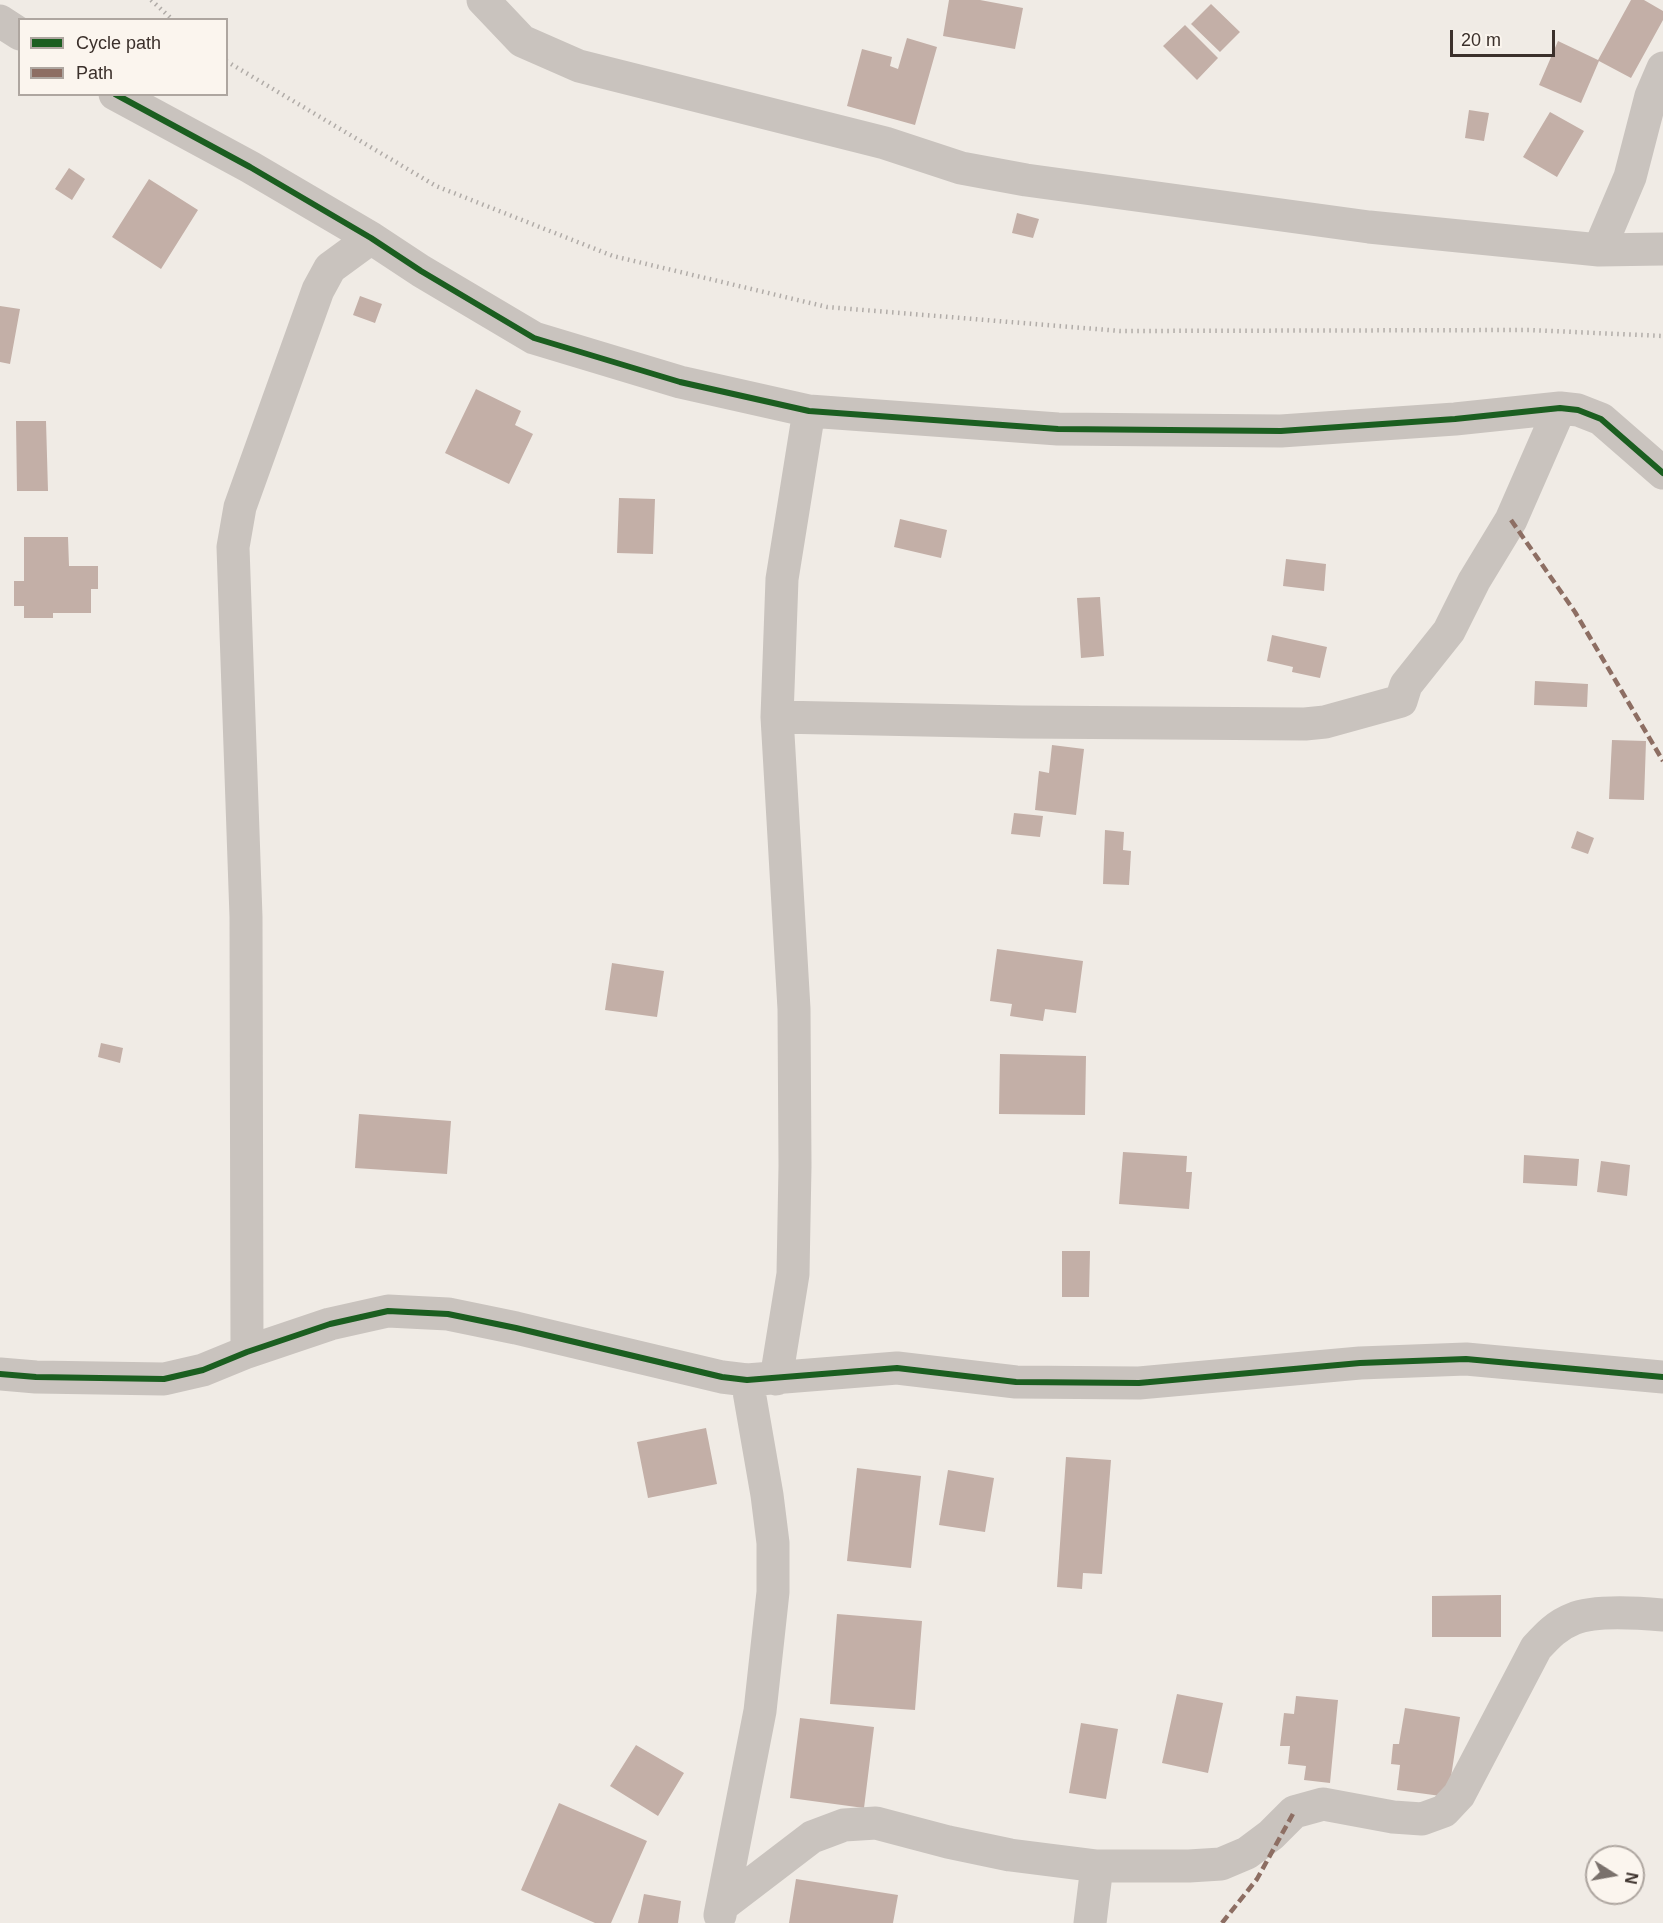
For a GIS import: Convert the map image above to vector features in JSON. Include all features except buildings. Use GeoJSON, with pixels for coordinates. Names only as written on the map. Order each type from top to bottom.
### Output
{"type":"FeatureCollection","features":[{"type":"Feature","properties":{"kind":"street"},"geometry":{"type":"LineString","coordinates":[[483,0],[522,41],[579,66],[885,143],[961,168],[1026,180],[1369,227],[1599,250],[1663,249]]}},
{"type":"Feature","properties":{"kind":"street"},"geometry":{"type":"LineString","coordinates":[[0,22],[18,33]]}},
{"type":"Feature","properties":{"kind":"street"},"geometry":{"type":"LineString","coordinates":[[1599,250],[1630,177],[1651,96],[1663,68]]}},
{"type":"Feature","properties":{"kind":"street"},"geometry":{"type":"LineString","coordinates":[[119,96],[250,167],[534,338],[680,382],[809,411],[1058,429],[1281,431],[1455,419],[1560,408],[1578,410],[1600,419],[1663,473]]}},
{"type":"Feature","properties":{"kind":"street"},"geometry":{"type":"LineString","coordinates":[[247,1352],[246,917],[233,547],[240,507],[318,290],[330,268],[371,238]]}},
{"type":"Feature","properties":{"kind":"street"},"geometry":{"type":"LineString","coordinates":[[777,717],[1305,724],[1325,722],[1401,701],[1407,685],[1449,631],[1474,581],[1511,520],[1560,408]]}},
{"type":"Feature","properties":{"kind":"street"},"geometry":{"type":"LineString","coordinates":[[721,1914],[760,1711],[773,1592],[773,1543],[762,1379],[793,1274],[794,1008],[777,717],[782,579],[809,411]]}},
{"type":"Feature","properties":{"kind":"street"},"geometry":{"type":"LineString","coordinates":[[0,1374],[36,1377],[164,1379],[203,1370],[247,1352],[330,1324],[388,1311],[448,1314],[722,1377],[762,1379],[897,1368],[1016,1382],[1139,1383],[1360,1363],[1466,1359],[1663,1377]]}},
{"type":"Feature","properties":{"kind":"street"},"geometry":{"type":"LineString","coordinates":[[721,1914],[812,1837],[844,1825],[876,1823],[1010,1855],[1097,1866],[1221,1864],[1247,1853],[1271,1835],[1294,1812],[1323,1804],[1393,1817],[1422,1819],[1444,1810],[1459,1795],[1536,1648],[1551,1631],[1574,1618],[1632,1613],[1663,1615]]}},
{"type":"Feature","properties":{"kind":"street"},"geometry":{"type":"LineString","coordinates":[[1090,1923],[1097,1866]]}},
{"type":"Feature","properties":{"kind":"railway"},"geometry":{"type":"LineString","coordinates":[[151,0],[171,18]]}},
{"type":"Feature","properties":{"kind":"railway"},"geometry":{"type":"LineString","coordinates":[[228,62],[436,186],[613,256],[827,307],[1120,331],[1529,330],[1663,336]]}},
{"type":"Feature","properties":{"kind":"marked path"},"geometry":{"type":"LineString","coordinates":[[1511,520],[1575,612],[1663,761]]}},
{"type":"Feature","properties":{"kind":"marked path"},"geometry":{"type":"LineString","coordinates":[[1222,1923],[1257,1879],[1294,1812]]}},
{"type":"Feature","properties":{"kind":"cycle path"},"geometry":{"type":"LineString","coordinates":[[119,96],[250,167],[534,338],[680,382],[809,411],[1058,429],[1281,431],[1455,419],[1560,408],[1578,410],[1601,419],[1663,473]]}},
{"type":"Feature","properties":{"kind":"cycle path"},"geometry":{"type":"LineString","coordinates":[[0,1374],[36,1377],[164,1379],[203,1370],[247,1352],[330,1324],[388,1311],[448,1314],[722,1377],[747,1380],[897,1368],[1016,1382],[1139,1383],[1360,1363],[1466,1359],[1663,1377]]}}]}
